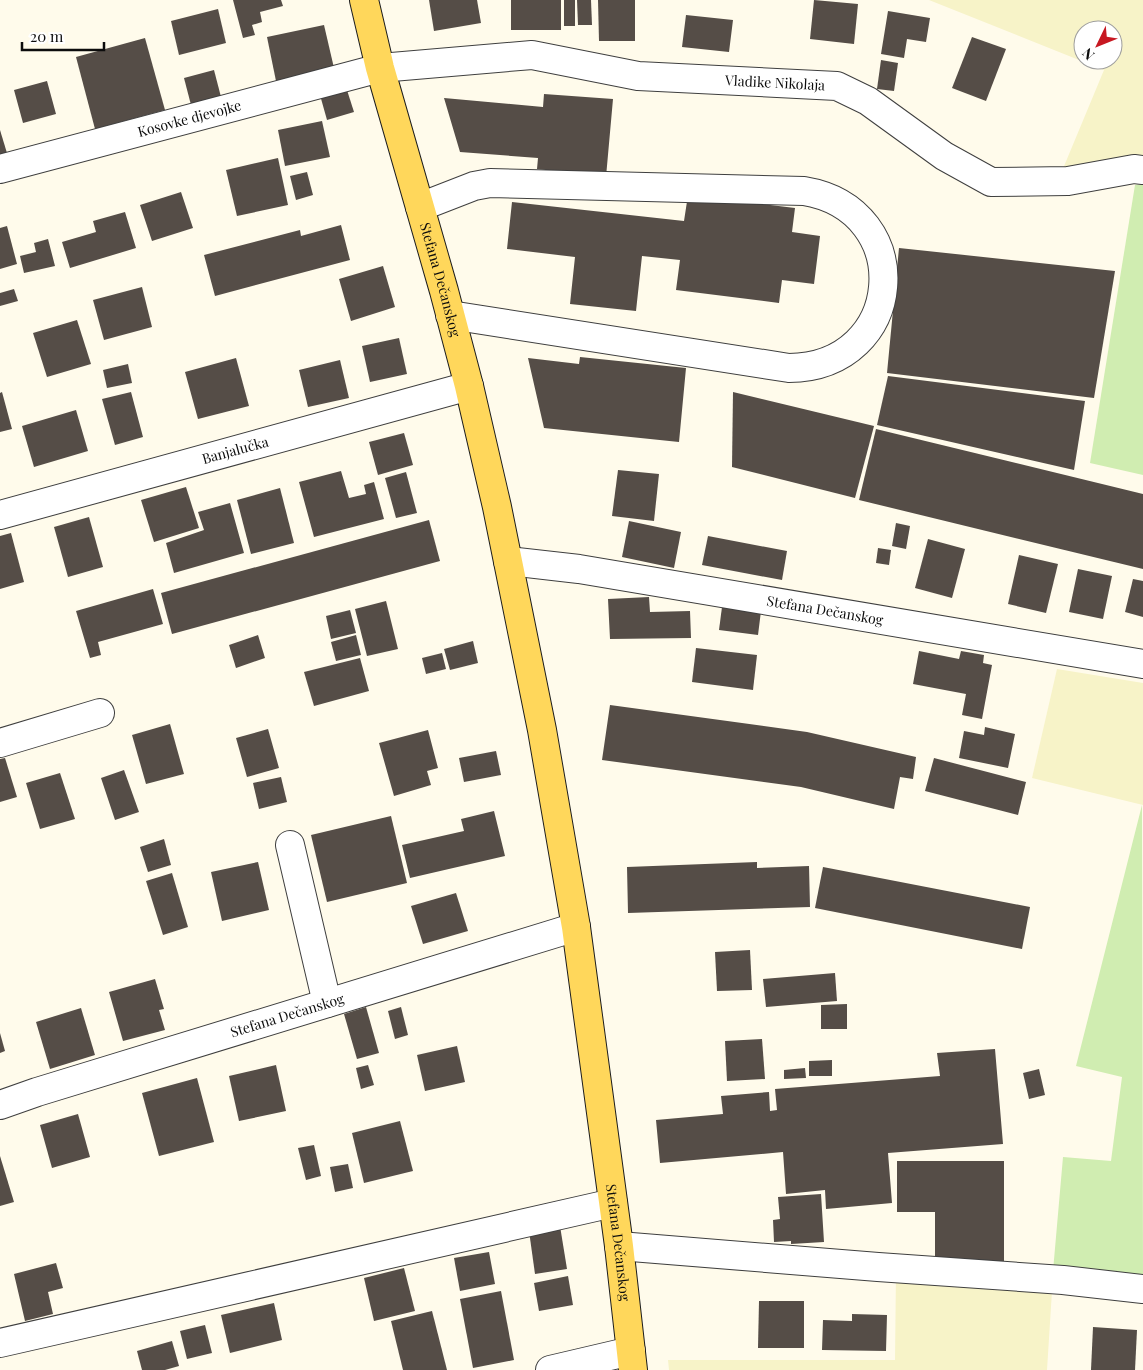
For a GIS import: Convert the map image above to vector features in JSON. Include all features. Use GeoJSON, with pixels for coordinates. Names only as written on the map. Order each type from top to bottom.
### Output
{"type":"FeatureCollection","features":[{"type":"Feature","properties":{"kind":"main road","name":"Stefana Dečanskog"},"geometry":{"type":"LineString","coordinates":[[364,0],[380,68],[469,386],[508,561],[542,730],[576,927],[619,1246],[632,1361]]}},
{"type":"Feature","properties":{"kind":"street","name":"Vladike Nikolaja"},"geometry":{"type":"LineString","coordinates":[[380,68],[532,55],[638,76],[837,86],[868,101],[944,156],[991,182],[1068,181],[1134,169],[1143,170]]}},
{"type":"Feature","properties":{"kind":"street","name":"Kosovke djevojke"},"geometry":{"type":"LineString","coordinates":[[0,169],[380,68]]}},
{"type":"Feature","properties":{"kind":"street"},"geometry":{"type":"LineString","coordinates":[[420,207],[474,186],[490,183],[804,191],[829,197],[858,216],[877,245],[883,268],[883,286],[877,314],[861,340],[834,359],[816,366],[802,368],[789,368],[450,315]]}},
{"type":"Feature","properties":{"kind":"street","name":"Banjalučka"},"geometry":{"type":"LineString","coordinates":[[0,514],[469,386]]}},
{"type":"Feature","properties":{"kind":"street","name":"Stefana Dečanskog"},"geometry":{"type":"LineString","coordinates":[[508,561],[588,570],[1143,664]]}},
{"type":"Feature","properties":{"kind":"street"},"geometry":{"type":"LineString","coordinates":[[0,743],[100,713]]}},
{"type":"Feature","properties":{"kind":"street"},"geometry":{"type":"LineString","coordinates":[[290,845],[326,1003]]}},
{"type":"Feature","properties":{"kind":"street","name":"Stefana Dečanskog"},"geometry":{"type":"LineString","coordinates":[[0,1105],[576,927]]}},
{"type":"Feature","properties":{"kind":"street"},"geometry":{"type":"LineString","coordinates":[[0,1343],[613,1204]]}},
{"type":"Feature","properties":{"kind":"street"},"geometry":{"type":"LineString","coordinates":[[619,1246],[1063,1280],[1143,1289]]}},
{"type":"Feature","properties":{"kind":"street","name":"Stefana Dečanskog"},"geometry":{"type":"LineString","coordinates":[[550,1370],[632,1361]]}},
{"type":"Feature","properties":{"kind":"shaded area"},"geometry":{"type":"Polygon","coordinates":[[[929,0],[1143,0],[1143,161],[1062,171],[1104,70],[1123,70],[1123,20],[1073,20],[1073,58],[929,0]]]}},
{"type":"Feature","properties":{"kind":"shaded area"},"geometry":{"type":"Polygon","coordinates":[[[1057,669],[1143,683],[1143,805],[1032,778],[1057,669]]]}},
{"type":"Feature","properties":{"kind":"shaded area"},"geometry":{"type":"Polygon","coordinates":[[[896,1271],[1052,1291],[1047,1370],[669,1370],[668,1360],[895,1360],[896,1271]]]}},
{"type":"Feature","properties":{"kind":"green space"},"geometry":{"type":"Polygon","coordinates":[[[1143,184],[1143,475],[1090,463],[1135,185],[1143,184]]]}},
{"type":"Feature","properties":{"kind":"green space"},"geometry":{"type":"Polygon","coordinates":[[[1142,805],[1143,1278],[1053,1271],[1063,1157],[1111,1161],[1122,1077],[1076,1066],[1142,805]]]}},
{"type":"Feature","properties":{"kind":"building"},"geometry":{"type":"Polygon","coordinates":[[[233,0],[281,0],[283,6],[260,12],[262,22],[252,25],[255,35],[243,38],[233,0]]]}},
{"type":"Feature","properties":{"kind":"building"},"geometry":{"type":"Polygon","coordinates":[[[429,0],[477,0],[481,23],[434,31],[429,0]]]}},
{"type":"Feature","properties":{"kind":"building"},"geometry":{"type":"Polygon","coordinates":[[[511,0],[561,0],[561,30],[511,30],[511,0]]]}},
{"type":"Feature","properties":{"kind":"building"},"geometry":{"type":"Polygon","coordinates":[[[564,0],[575,0],[575,26],[564,26],[564,0]]]}},
{"type":"Feature","properties":{"kind":"building"},"geometry":{"type":"Polygon","coordinates":[[[577,0],[591,0],[592,25],[578,25],[577,0]]]}},
{"type":"Feature","properties":{"kind":"building"},"geometry":{"type":"Polygon","coordinates":[[[598,0],[635,0],[635,41],[599,41],[598,0]]]}},
{"type":"Feature","properties":{"kind":"building"},"geometry":{"type":"Polygon","coordinates":[[[814,0],[858,4],[854,44],[810,39],[814,0]]]}},
{"type":"Feature","properties":{"kind":"building"},"geometry":{"type":"Polygon","coordinates":[[[218,9],[226,43],[179,55],[171,21],[218,9]]]}},
{"type":"Feature","properties":{"kind":"building"},"geometry":{"type":"Polygon","coordinates":[[[888,11],[930,18],[926,42],[907,39],[904,58],[881,54],[888,11]]]}},
{"type":"Feature","properties":{"kind":"building"},"geometry":{"type":"Polygon","coordinates":[[[686,15],[733,20],[729,52],[682,47],[686,15]]]}},
{"type":"Feature","properties":{"kind":"building"},"geometry":{"type":"Polygon","coordinates":[[[324,25],[334,68],[276,81],[267,37],[324,25]]]}},
{"type":"Feature","properties":{"kind":"building"},"geometry":{"type":"Polygon","coordinates":[[[972,37],[1006,49],[986,101],[952,88],[972,37]]]}},
{"type":"Feature","properties":{"kind":"building"},"geometry":{"type":"Polygon","coordinates":[[[145,38],[165,110],[95,129],[76,57],[145,38]]]}},
{"type":"Feature","properties":{"kind":"building"},"geometry":{"type":"Polygon","coordinates":[[[881,60],[898,63],[894,91],[877,89],[881,60]]]}},
{"type":"Feature","properties":{"kind":"building"},"geometry":{"type":"Polygon","coordinates":[[[214,70],[221,97],[191,105],[184,78],[214,70]]]}},
{"type":"Feature","properties":{"kind":"building"},"geometry":{"type":"Polygon","coordinates":[[[47,81],[56,114],[23,123],[14,90],[47,81]]]}},
{"type":"Feature","properties":{"kind":"building"},"geometry":{"type":"Polygon","coordinates":[[[346,87],[354,112],[327,120],[320,95],[346,87]]]}},
{"type":"Feature","properties":{"kind":"building"},"geometry":{"type":"Polygon","coordinates":[[[544,94],[613,99],[606,177],[537,169],[538,158],[460,152],[444,98],[543,107],[544,94]]]}},
{"type":"Feature","properties":{"kind":"building"},"geometry":{"type":"Polygon","coordinates":[[[322,121],[330,157],[285,166],[278,130],[322,121]]]}},
{"type":"Feature","properties":{"kind":"building"},"geometry":{"type":"Polygon","coordinates":[[[0,130],[10,163],[0,166],[0,130]]]}},
{"type":"Feature","properties":{"kind":"building"},"geometry":{"type":"Polygon","coordinates":[[[278,158],[288,205],[237,216],[226,170],[278,158]]]}},
{"type":"Feature","properties":{"kind":"building"},"geometry":{"type":"Polygon","coordinates":[[[307,172],[313,195],[296,200],[290,176],[307,172]]]}},
{"type":"Feature","properties":{"kind":"building"},"geometry":{"type":"Polygon","coordinates":[[[181,192],[193,228],[152,241],[140,205],[181,192]]]}},
{"type":"Feature","properties":{"kind":"building"},"geometry":{"type":"Polygon","coordinates":[[[688,195],[795,208],[792,232],[820,236],[814,284],[782,280],[779,303],[676,290],[680,260],[642,256],[636,311],[570,304],[575,257],[507,249],[512,202],[684,221],[688,195]]]}},
{"type":"Feature","properties":{"kind":"building"},"geometry":{"type":"Polygon","coordinates":[[[125,212],[136,248],[70,268],[62,242],[96,232],[93,221],[125,212]]]}},
{"type":"Feature","properties":{"kind":"building"},"geometry":{"type":"Polygon","coordinates":[[[341,225],[350,260],[215,296],[204,255],[300,230],[301,236],[341,225]]]}},
{"type":"Feature","properties":{"kind":"building"},"geometry":{"type":"Polygon","coordinates":[[[7,226],[17,264],[0,269],[0,228],[7,226]]]}},
{"type":"Feature","properties":{"kind":"building"},"geometry":{"type":"Polygon","coordinates":[[[48,239],[55,266],[24,273],[20,256],[36,252],[34,243],[48,239]]]}},
{"type":"Feature","properties":{"kind":"building"},"geometry":{"type":"Polygon","coordinates":[[[899,248],[1115,271],[1094,398],[887,373],[899,248]]]}},
{"type":"Feature","properties":{"kind":"building"},"geometry":{"type":"Polygon","coordinates":[[[383,266],[395,307],[351,321],[339,279],[383,266]]]}},
{"type":"Feature","properties":{"kind":"building"},"geometry":{"type":"Polygon","coordinates":[[[142,287],[152,327],[104,340],[93,300],[142,287]]]}},
{"type":"Feature","properties":{"kind":"building"},"geometry":{"type":"Polygon","coordinates":[[[14,289],[18,301],[0,306],[0,293],[14,289]]]}},
{"type":"Feature","properties":{"kind":"building"},"geometry":{"type":"Polygon","coordinates":[[[77,320],[91,364],[47,377],[33,333],[77,320]]]}},
{"type":"Feature","properties":{"kind":"building"},"geometry":{"type":"Polygon","coordinates":[[[399,338],[407,374],[370,382],[362,346],[399,338]]]}},
{"type":"Feature","properties":{"kind":"building"},"geometry":{"type":"Polygon","coordinates":[[[580,357],[686,368],[679,442],[544,428],[528,358],[579,364],[580,357]]]}},
{"type":"Feature","properties":{"kind":"building"},"geometry":{"type":"Polygon","coordinates":[[[236,358],[249,406],[198,419],[185,372],[236,358]]]}},
{"type":"Feature","properties":{"kind":"building"},"geometry":{"type":"Polygon","coordinates":[[[340,360],[349,398],[308,407],[299,370],[340,360]]]}},
{"type":"Feature","properties":{"kind":"building"},"geometry":{"type":"Polygon","coordinates":[[[128,364],[132,383],[107,388],[103,370],[128,364]]]}},
{"type":"Feature","properties":{"kind":"building"},"geometry":{"type":"Polygon","coordinates":[[[888,376],[1085,401],[1074,470],[877,425],[888,376]]]}},
{"type":"Feature","properties":{"kind":"building"},"geometry":{"type":"Polygon","coordinates":[[[2,392],[12,429],[0,432],[0,393],[2,392]]]}},
{"type":"Feature","properties":{"kind":"building"},"geometry":{"type":"Polygon","coordinates":[[[131,392],[143,437],[115,445],[102,399],[131,392]]]}},
{"type":"Feature","properties":{"kind":"building"},"geometry":{"type":"Polygon","coordinates":[[[733,392],[874,426],[855,498],[732,467],[733,392]]]}},
{"type":"Feature","properties":{"kind":"building"},"geometry":{"type":"Polygon","coordinates":[[[76,410],[88,451],[34,467],[22,426],[76,410]]]}},
{"type":"Feature","properties":{"kind":"building"},"geometry":{"type":"Polygon","coordinates":[[[876,429],[1143,494],[1143,569],[859,500],[876,429]]]}},
{"type":"Feature","properties":{"kind":"building"},"geometry":{"type":"Polygon","coordinates":[[[404,433],[413,465],[378,475],[369,442],[404,433]]]}},
{"type":"Feature","properties":{"kind":"building"},"geometry":{"type":"Polygon","coordinates":[[[618,470],[659,474],[654,521],[612,516],[618,470]]]}},
{"type":"Feature","properties":{"kind":"building"},"geometry":{"type":"Polygon","coordinates":[[[341,471],[349,498],[366,494],[364,485],[374,482],[384,519],[314,537],[299,482],[341,471]]]}},
{"type":"Feature","properties":{"kind":"building"},"geometry":{"type":"Polygon","coordinates":[[[406,472],[417,513],[396,518],[385,478],[406,472]]]}},
{"type":"Feature","properties":{"kind":"building"},"geometry":{"type":"Polygon","coordinates":[[[186,487],[199,528],[154,542],[141,500],[186,487]]]}},
{"type":"Feature","properties":{"kind":"building"},"geometry":{"type":"Polygon","coordinates":[[[280,488],[294,543],[251,554],[237,500],[280,488]]]}},
{"type":"Feature","properties":{"kind":"building"},"geometry":{"type":"Polygon","coordinates":[[[230,503],[244,553],[174,573],[166,543],[204,530],[198,512],[230,503]]]}},
{"type":"Feature","properties":{"kind":"building"},"geometry":{"type":"Polygon","coordinates":[[[89,517],[103,567],[68,577],[54,527],[89,517]]]}},
{"type":"Feature","properties":{"kind":"building"},"geometry":{"type":"Polygon","coordinates":[[[429,520],[440,561],[172,634],[161,593],[429,520]]]}},
{"type":"Feature","properties":{"kind":"building"},"geometry":{"type":"Polygon","coordinates":[[[629,521],[681,532],[674,568],[622,557],[629,521]]]}},
{"type":"Feature","properties":{"kind":"building"},"geometry":{"type":"Polygon","coordinates":[[[896,523],[910,526],[906,549],[892,546],[896,523]]]}},
{"type":"Feature","properties":{"kind":"building"},"geometry":{"type":"Polygon","coordinates":[[[11,533],[24,582],[0,589],[0,536],[11,533]]]}},
{"type":"Feature","properties":{"kind":"building"},"geometry":{"type":"Polygon","coordinates":[[[708,536],[787,551],[782,580],[702,565],[708,536]]]}},
{"type":"Feature","properties":{"kind":"building"},"geometry":{"type":"Polygon","coordinates":[[[928,539],[965,549],[952,598],[915,588],[928,539]]]}},
{"type":"Feature","properties":{"kind":"building"},"geometry":{"type":"Polygon","coordinates":[[[878,548],[891,550],[889,565],[876,563],[878,548]]]}},
{"type":"Feature","properties":{"kind":"building"},"geometry":{"type":"Polygon","coordinates":[[[1019,555],[1058,564],[1046,613],[1008,604],[1019,555]]]}},
{"type":"Feature","properties":{"kind":"building"},"geometry":{"type":"Polygon","coordinates":[[[1078,569],[1112,576],[1103,619],[1069,612],[1078,569]]]}},
{"type":"Feature","properties":{"kind":"building"},"geometry":{"type":"Polygon","coordinates":[[[1133,579],[1143,581],[1143,617],[1125,612],[1133,579]]]}},
{"type":"Feature","properties":{"kind":"building"},"geometry":{"type":"Polygon","coordinates":[[[153,589],[163,624],[98,642],[101,655],[90,658],[76,611],[153,589]]]}},
{"type":"Feature","properties":{"kind":"building"},"geometry":{"type":"Polygon","coordinates":[[[649,597],[650,612],[690,611],[691,638],[610,639],[608,599],[649,597]]]}},
{"type":"Feature","properties":{"kind":"building"},"geometry":{"type":"Polygon","coordinates":[[[386,601],[398,649],[367,656],[355,609],[386,601]]]}},
{"type":"Feature","properties":{"kind":"building"},"geometry":{"type":"Polygon","coordinates":[[[722,607],[761,611],[758,635],[719,630],[722,607]]]}},
{"type":"Feature","properties":{"kind":"building"},"geometry":{"type":"Polygon","coordinates":[[[350,610],[356,633],[331,639],[326,616],[350,610]]]}},
{"type":"Feature","properties":{"kind":"building"},"geometry":{"type":"Polygon","coordinates":[[[258,635],[265,658],[236,668],[229,645],[258,635]]]}},
{"type":"Feature","properties":{"kind":"building"},"geometry":{"type":"Polygon","coordinates":[[[356,635],[361,655],[336,661],[331,642],[356,635]]]}},
{"type":"Feature","properties":{"kind":"building"},"geometry":{"type":"Polygon","coordinates":[[[473,641],[478,663],[450,670],[444,649],[473,641]]]}},
{"type":"Feature","properties":{"kind":"building"},"geometry":{"type":"Polygon","coordinates":[[[696,648],[757,655],[753,690],[692,682],[696,648]]]}},
{"type":"Feature","properties":{"kind":"building"},"geometry":{"type":"Polygon","coordinates":[[[919,651],[959,659],[961,651],[984,655],[983,663],[992,665],[982,719],[962,715],[966,694],[913,684],[919,651]]]}},
{"type":"Feature","properties":{"kind":"building"},"geometry":{"type":"Polygon","coordinates":[[[442,653],[446,669],[426,674],[422,658],[442,653]]]}},
{"type":"Feature","properties":{"kind":"building"},"geometry":{"type":"Polygon","coordinates":[[[360,658],[369,691],[314,706],[304,672],[360,658]]]}},
{"type":"Feature","properties":{"kind":"building"},"geometry":{"type":"Polygon","coordinates":[[[610,705],[807,732],[916,757],[913,779],[900,777],[894,809],[801,787],[602,760],[610,705]]]}},
{"type":"Feature","properties":{"kind":"building"},"geometry":{"type":"Polygon","coordinates":[[[170,724],[184,774],[146,784],[132,735],[170,724]]]}},
{"type":"Feature","properties":{"kind":"building"},"geometry":{"type":"Polygon","coordinates":[[[985,727],[1015,734],[1008,768],[959,758],[964,731],[984,735],[985,727]]]}},
{"type":"Feature","properties":{"kind":"building"},"geometry":{"type":"Polygon","coordinates":[[[268,729],[279,768],[247,777],[236,738],[268,729]]]}},
{"type":"Feature","properties":{"kind":"building"},"geometry":{"type":"Polygon","coordinates":[[[428,730],[438,768],[427,771],[431,785],[394,796],[379,743],[428,730]]]}},
{"type":"Feature","properties":{"kind":"building"},"geometry":{"type":"Polygon","coordinates":[[[496,751],[501,775],[464,782],[459,758],[496,751]]]}},
{"type":"Feature","properties":{"kind":"building"},"geometry":{"type":"Polygon","coordinates":[[[5,758],[17,797],[0,802],[0,759],[5,758]]]}},
{"type":"Feature","properties":{"kind":"building"},"geometry":{"type":"Polygon","coordinates":[[[934,758],[1026,782],[1018,815],[925,791],[934,758]]]}},
{"type":"Feature","properties":{"kind":"building"},"geometry":{"type":"Polygon","coordinates":[[[124,770],[139,812],[115,820],[101,778],[124,770]]]}},
{"type":"Feature","properties":{"kind":"building"},"geometry":{"type":"Polygon","coordinates":[[[60,773],[75,819],[40,829],[26,783],[60,773]]]}},
{"type":"Feature","properties":{"kind":"building"},"geometry":{"type":"Polygon","coordinates":[[[281,777],[287,802],[259,809],[253,783],[281,777]]]}},
{"type":"Feature","properties":{"kind":"building"},"geometry":{"type":"Polygon","coordinates":[[[494,811],[505,856],[410,878],[402,845],[464,831],[461,819],[494,811]]]}},
{"type":"Feature","properties":{"kind":"building"},"geometry":{"type":"Polygon","coordinates":[[[391,816],[407,883],[327,902],[311,835],[391,816]]]}},
{"type":"Feature","properties":{"kind":"building"},"geometry":{"type":"Polygon","coordinates":[[[164,839],[171,865],[148,872],[140,847],[164,839]]]}},
{"type":"Feature","properties":{"kind":"building"},"geometry":{"type":"Polygon","coordinates":[[[258,862],[269,910],[222,921],[211,872],[258,862]]]}},
{"type":"Feature","properties":{"kind":"building"},"geometry":{"type":"Polygon","coordinates":[[[757,862],[757,868],[809,866],[810,907],[628,913],[627,867],[757,862]]]}},
{"type":"Feature","properties":{"kind":"building"},"geometry":{"type":"Polygon","coordinates":[[[823,867],[1030,907],[1022,949],[815,908],[823,867]]]}},
{"type":"Feature","properties":{"kind":"building"},"geometry":{"type":"Polygon","coordinates":[[[172,873],[188,927],[163,935],[146,881],[172,873]]]}},
{"type":"Feature","properties":{"kind":"building"},"geometry":{"type":"Polygon","coordinates":[[[456,893],[468,931],[423,944],[411,906],[456,893]]]}},
{"type":"Feature","properties":{"kind":"building"},"geometry":{"type":"Polygon","coordinates":[[[750,950],[752,990],[717,991],[715,952],[750,950]]]}},
{"type":"Feature","properties":{"kind":"building"},"geometry":{"type":"Polygon","coordinates":[[[835,973],[837,1001],[766,1007],[763,979],[835,973]]]}},
{"type":"Feature","properties":{"kind":"building"},"geometry":{"type":"Polygon","coordinates":[[[155,979],[164,1009],[159,1010],[165,1030],[123,1041],[109,992],[155,979]]]}},
{"type":"Feature","properties":{"kind":"building"},"geometry":{"type":"Polygon","coordinates":[[[847,1004],[847,1029],[821,1029],[821,1005],[847,1004]]]}},
{"type":"Feature","properties":{"kind":"building"},"geometry":{"type":"Polygon","coordinates":[[[366,1007],[379,1053],[357,1059],[344,1014],[366,1007]]]}},
{"type":"Feature","properties":{"kind":"building"},"geometry":{"type":"Polygon","coordinates":[[[401,1007],[408,1035],[395,1039],[388,1011],[401,1007]]]}},
{"type":"Feature","properties":{"kind":"building"},"geometry":{"type":"Polygon","coordinates":[[[81,1008],[95,1055],[50,1069],[36,1022],[81,1008]]]}},
{"type":"Feature","properties":{"kind":"building"},"geometry":{"type":"Polygon","coordinates":[[[0,1033],[5,1051],[0,1053],[0,1033]]]}},
{"type":"Feature","properties":{"kind":"building"},"geometry":{"type":"Polygon","coordinates":[[[762,1039],[765,1079],[727,1081],[725,1041],[762,1039]]]}},
{"type":"Feature","properties":{"kind":"building"},"geometry":{"type":"Polygon","coordinates":[[[457,1046],[465,1082],[425,1091],[417,1055],[457,1046]]]}},
{"type":"Feature","properties":{"kind":"building"},"geometry":{"type":"Polygon","coordinates":[[[995,1049],[1003,1144],[888,1153],[892,1203],[826,1209],[825,1190],[786,1194],[783,1152],[660,1163],[656,1120],[723,1114],[721,1096],[769,1092],[770,1111],[777,1110],[775,1089],[940,1076],[937,1053],[995,1049]]]}},
{"type":"Feature","properties":{"kind":"building"},"geometry":{"type":"Polygon","coordinates":[[[832,1060],[832,1076],[809,1076],[809,1061],[832,1060]]]}},
{"type":"Feature","properties":{"kind":"building"},"geometry":{"type":"Polygon","coordinates":[[[276,1065],[286,1111],[239,1121],[229,1076],[276,1065]]]}},
{"type":"Feature","properties":{"kind":"building"},"geometry":{"type":"Polygon","coordinates":[[[368,1065],[374,1085],[361,1089],[356,1068],[368,1065]]]}},
{"type":"Feature","properties":{"kind":"building"},"geometry":{"type":"Polygon","coordinates":[[[805,1068],[806,1078],[784,1079],[784,1070],[805,1068]]]}},
{"type":"Feature","properties":{"kind":"building"},"geometry":{"type":"Polygon","coordinates":[[[1039,1069],[1045,1095],[1029,1099],[1023,1073],[1039,1069]]]}},
{"type":"Feature","properties":{"kind":"building"},"geometry":{"type":"Polygon","coordinates":[[[197,1078],[214,1142],[159,1156],[142,1093],[197,1078]]]}},
{"type":"Feature","properties":{"kind":"building"},"geometry":{"type":"Polygon","coordinates":[[[78,1114],[90,1157],[52,1168],[40,1125],[78,1114]]]}},
{"type":"Feature","properties":{"kind":"building"},"geometry":{"type":"Polygon","coordinates":[[[400,1121],[413,1171],[364,1183],[352,1133],[400,1121]]]}},
{"type":"Feature","properties":{"kind":"building"},"geometry":{"type":"Polygon","coordinates":[[[314,1145],[321,1176],[306,1180],[298,1148],[314,1145]]]}},
{"type":"Feature","properties":{"kind":"building"},"geometry":{"type":"Polygon","coordinates":[[[0,1156],[14,1202],[0,1206],[0,1156]]]}},
{"type":"Feature","properties":{"kind":"building"},"geometry":{"type":"Polygon","coordinates":[[[897,1161],[1004,1161],[1004,1261],[935,1261],[935,1212],[897,1212],[897,1161]]]}},
{"type":"Feature","properties":{"kind":"building"},"geometry":{"type":"Polygon","coordinates":[[[348,1164],[353,1188],[335,1192],[330,1167],[348,1164]]]}},
{"type":"Feature","properties":{"kind":"building"},"geometry":{"type":"Polygon","coordinates":[[[821,1194],[824,1242],[791,1244],[791,1241],[774,1242],[773,1220],[780,1219],[778,1197],[821,1194]]]}},
{"type":"Feature","properties":{"kind":"building"},"geometry":{"type":"Polygon","coordinates":[[[560,1226],[567,1269],[535,1274],[529,1231],[560,1226]]]}},
{"type":"Feature","properties":{"kind":"building"},"geometry":{"type":"Polygon","coordinates":[[[489,1252],[495,1284],[460,1291],[454,1258],[489,1252]]]}},
{"type":"Feature","properties":{"kind":"building"},"geometry":{"type":"Polygon","coordinates":[[[56,1263],[63,1288],[48,1292],[53,1314],[25,1321],[14,1274],[56,1263]]]}},
{"type":"Feature","properties":{"kind":"building"},"geometry":{"type":"Polygon","coordinates":[[[404,1268],[415,1311],[374,1321],[364,1278],[404,1268]]]}},
{"type":"Feature","properties":{"kind":"building"},"geometry":{"type":"Polygon","coordinates":[[[568,1276],[573,1305],[539,1311],[534,1283],[568,1276]]]}},
{"type":"Feature","properties":{"kind":"building"},"geometry":{"type":"Polygon","coordinates":[[[501,1291],[514,1360],[473,1368],[460,1299],[501,1291]]]}},
{"type":"Feature","properties":{"kind":"building"},"geometry":{"type":"Polygon","coordinates":[[[759,1301],[804,1301],[804,1348],[758,1348],[759,1301]]]}},
{"type":"Feature","properties":{"kind":"building"},"geometry":{"type":"Polygon","coordinates":[[[274,1303],[282,1340],[230,1353],[221,1315],[274,1303]]]}},
{"type":"Feature","properties":{"kind":"building"},"geometry":{"type":"Polygon","coordinates":[[[432,1311],[447,1370],[403,1370],[391,1321],[432,1311]]]}},
{"type":"Feature","properties":{"kind":"building"},"geometry":{"type":"Polygon","coordinates":[[[852,1314],[887,1315],[886,1351],[822,1350],[823,1320],[852,1321],[852,1314]]]}},
{"type":"Feature","properties":{"kind":"building"},"geometry":{"type":"Polygon","coordinates":[[[205,1325],[212,1353],[187,1359],[180,1331],[205,1325]]]}},
{"type":"Feature","properties":{"kind":"building"},"geometry":{"type":"Polygon","coordinates":[[[1093,1327],[1137,1330],[1135,1370],[1091,1370],[1093,1327]]]}},
{"type":"Feature","properties":{"kind":"building"},"geometry":{"type":"Polygon","coordinates":[[[172,1341],[179,1366],[165,1370],[142,1370],[137,1351],[172,1341]]]}}]}
